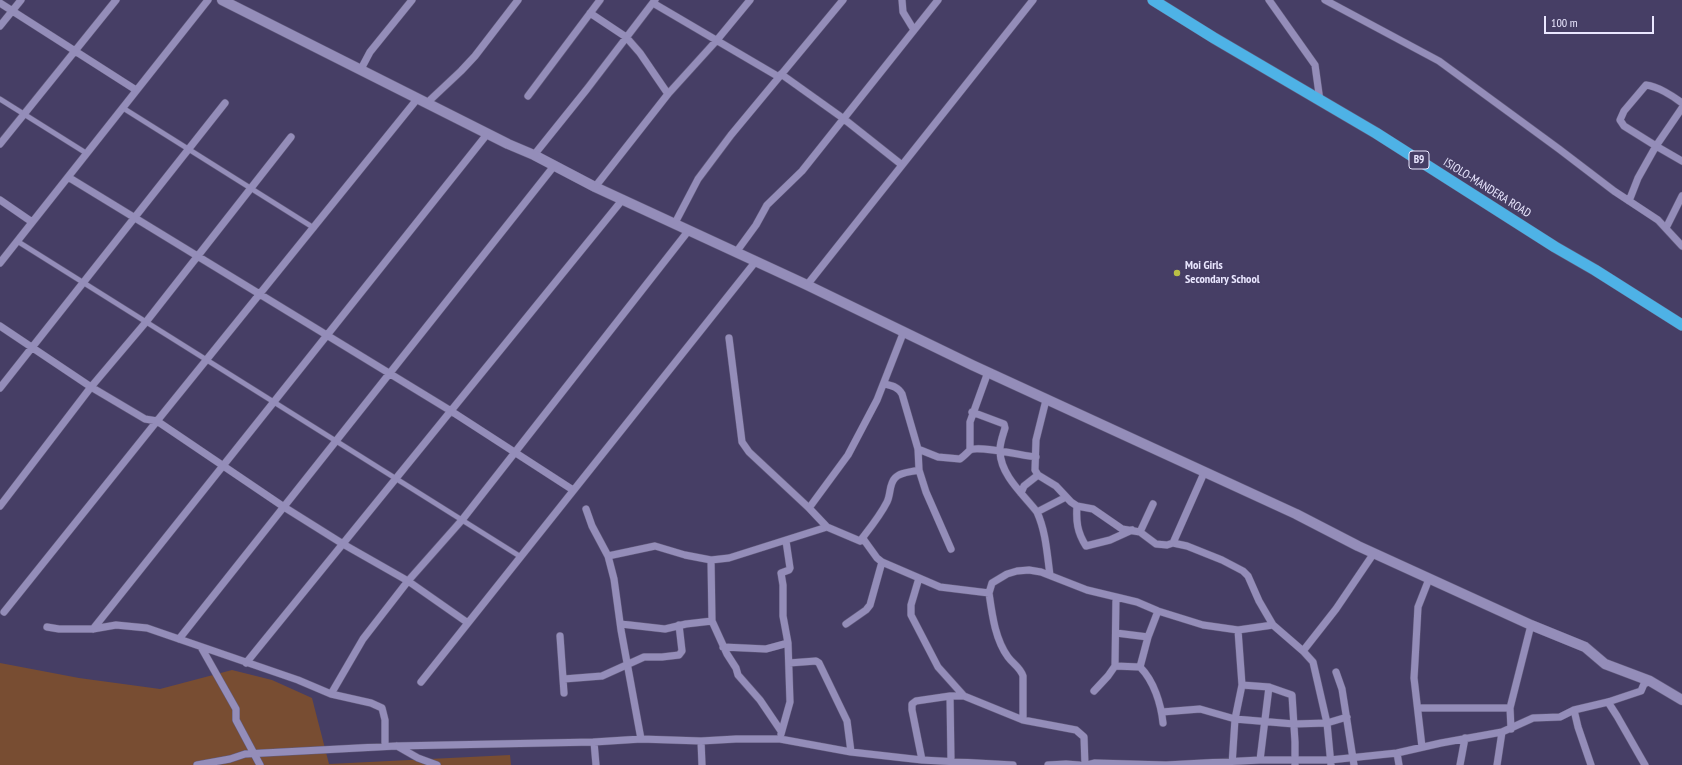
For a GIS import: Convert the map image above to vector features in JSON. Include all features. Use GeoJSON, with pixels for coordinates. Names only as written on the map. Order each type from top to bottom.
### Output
{"type":"FeatureCollection","features":[{"type":"Feature","properties":{"kind":"highway","name":"ISIOLO-MANDERA ROAD"},"geometry":{"type":"LineString","coordinates":[[1156,1],[1214,38],[1376,133],[1555,247],[1595,270],[1682,325]]}},
{"type":"Feature","properties":{"kind":"main road"},"geometry":{"type":"LineString","coordinates":[[222,0],[488,133],[534,154],[554,166],[595,186],[807,284],[1046,400],[1296,514],[1429,579],[1531,625],[1585,647],[1605,664],[1650,681],[1682,700]]}},
{"type":"Feature","properties":{"kind":"street"},"geometry":{"type":"LineString","coordinates":[[0,26],[21,0]]}},
{"type":"Feature","properties":{"kind":"street"},"geometry":{"type":"LineString","coordinates":[[0,144],[116,0]]}},
{"type":"Feature","properties":{"kind":"street"},"geometry":{"type":"LineString","coordinates":[[0,263],[208,0]]}},
{"type":"Feature","properties":{"kind":"street"},"geometry":{"type":"LineString","coordinates":[[4,612],[314,228],[423,100],[461,71],[475,56],[518,0]]}},
{"type":"Feature","properties":{"kind":"street"},"geometry":{"type":"LineString","coordinates":[[528,96],[600,0]]}},
{"type":"Feature","properties":{"kind":"street"},"geometry":{"type":"LineString","coordinates":[[595,186],[668,94],[717,40],[750,0]]}},
{"type":"Feature","properties":{"kind":"street"},"geometry":{"type":"LineString","coordinates":[[675,223],[698,179],[731,135],[843,0]]}},
{"type":"Feature","properties":{"kind":"street"},"geometry":{"type":"LineString","coordinates":[[902,0],[903,12],[914,30]]}},
{"type":"Feature","properties":{"kind":"street"},"geometry":{"type":"LineString","coordinates":[[737,251],[756,225],[767,205],[802,171],[938,0]]}},
{"type":"Feature","properties":{"kind":"street"},"geometry":{"type":"LineString","coordinates":[[807,284],[1033,0]]}},
{"type":"Feature","properties":{"kind":"street"},"geometry":{"type":"LineString","coordinates":[[1269,0],[1315,65],[1320,101]]}},
{"type":"Feature","properties":{"kind":"street"},"geometry":{"type":"LineString","coordinates":[[1325,0],[1440,61],[1629,201],[1658,220],[1682,246]]}},
{"type":"Feature","properties":{"kind":"street"},"geometry":{"type":"LineString","coordinates":[[361,69],[370,52],[409,1]]}},
{"type":"Feature","properties":{"kind":"street"},"geometry":{"type":"LineString","coordinates":[[534,154],[573,107],[654,2],[717,40],[780,75],[844,119],[902,164]]}},
{"type":"Feature","properties":{"kind":"street"},"geometry":{"type":"LineString","coordinates":[[0,3],[136,90]]}},
{"type":"Feature","properties":{"kind":"street"},"geometry":{"type":"LineString","coordinates":[[590,13],[626,37],[640,53],[668,94]]}},
{"type":"Feature","properties":{"kind":"street"},"geometry":{"type":"LineString","coordinates":[[1682,103],[1652,85],[1646,84],[1624,111],[1620,120],[1622,123],[1682,162]]}},
{"type":"Feature","properties":{"kind":"street"},"geometry":{"type":"LineString","coordinates":[[0,99],[86,153]]}},
{"type":"Feature","properties":{"kind":"street"},"geometry":{"type":"LineString","coordinates":[[0,388],[225,103]]}},
{"type":"Feature","properties":{"kind":"street"},"geometry":{"type":"LineString","coordinates":[[123,108],[314,228]]}},
{"type":"Feature","properties":{"kind":"street"},"geometry":{"type":"LineString","coordinates":[[1629,201],[1638,178],[1656,146],[1682,108]]}},
{"type":"Feature","properties":{"kind":"street"},"geometry":{"type":"LineString","coordinates":[[93,629],[488,133]]}},
{"type":"Feature","properties":{"kind":"street"},"geometry":{"type":"LineString","coordinates":[[0,506],[91,387],[146,322],[291,137]]}},
{"type":"Feature","properties":{"kind":"street"},"geometry":{"type":"LineString","coordinates":[[179,639],[554,166]]}},
{"type":"Feature","properties":{"kind":"street"},"geometry":{"type":"LineString","coordinates":[[68,177],[390,373],[573,490]]}},
{"type":"Feature","properties":{"kind":"street"},"geometry":{"type":"LineString","coordinates":[[1666,228],[1682,196]]}},
{"type":"Feature","properties":{"kind":"street"},"geometry":{"type":"LineString","coordinates":[[246,663],[623,199]]}},
{"type":"Feature","properties":{"kind":"street"},"geometry":{"type":"LineString","coordinates":[[0,200],[32,222]]}},
{"type":"Feature","properties":{"kind":"street"},"geometry":{"type":"LineString","coordinates":[[331,694],[363,639],[408,581],[462,520],[689,230]]}},
{"type":"Feature","properties":{"kind":"street"},"geometry":{"type":"LineString","coordinates":[[17,241],[521,557]]}},
{"type":"Feature","properties":{"kind":"street"},"geometry":{"type":"LineString","coordinates":[[421,682],[756,261]]}},
{"type":"Feature","properties":{"kind":"street"},"geometry":{"type":"LineString","coordinates":[[0,326],[91,387],[145,419],[157,421],[343,544],[408,581],[468,623]]}},
{"type":"Feature","properties":{"kind":"street"},"geometry":{"type":"LineString","coordinates":[[809,508],[845,460],[885,384],[904,331]]}},
{"type":"Feature","properties":{"kind":"street"},"geometry":{"type":"LineString","coordinates":[[729,338],[742,442],[748,452],[809,508],[827,527],[860,541],[864,540],[877,558],[882,562],[940,587],[989,593]]}},
{"type":"Feature","properties":{"kind":"street"},"geometry":{"type":"LineString","coordinates":[[970,450],[970,422],[972,412],[988,372]]}},
{"type":"Feature","properties":{"kind":"street"},"geometry":{"type":"LineString","coordinates":[[885,384],[894,386],[899,389],[902,394],[918,449],[919,470],[931,506],[951,549]]}},
{"type":"Feature","properties":{"kind":"street"},"geometry":{"type":"LineString","coordinates":[[1046,400],[1036,440],[1035,470],[1038,475],[1056,486],[1077,506],[1092,509],[1122,528],[1140,532],[1156,544],[1167,545],[1172,543],[1196,550],[1243,571],[1248,576],[1273,625],[1303,651],[1313,662],[1326,723],[1330,762]]}},
{"type":"Feature","properties":{"kind":"street"},"geometry":{"type":"LineString","coordinates":[[972,412],[1004,424],[1000,452],[1005,470],[1037,512],[1043,530],[1050,575]]}},
{"type":"Feature","properties":{"kind":"street"},"geometry":{"type":"LineString","coordinates":[[918,449],[938,457],[960,459],[970,450],[986,448],[1000,452],[1036,457]]}},
{"type":"Feature","properties":{"kind":"street"},"geometry":{"type":"LineString","coordinates":[[860,541],[881,513],[888,499],[892,483],[895,478],[903,474],[919,470]]}},
{"type":"Feature","properties":{"kind":"street"},"geometry":{"type":"LineString","coordinates":[[1172,543],[1204,472]]}},
{"type":"Feature","properties":{"kind":"street"},"geometry":{"type":"LineString","coordinates":[[1021,492],[1024,486],[1038,475]]}},
{"type":"Feature","properties":{"kind":"street"},"geometry":{"type":"LineString","coordinates":[[1037,512],[1066,497]]}},
{"type":"Feature","properties":{"kind":"street"},"geometry":{"type":"LineString","coordinates":[[1140,532],[1153,504]]}},
{"type":"Feature","properties":{"kind":"street"},"geometry":{"type":"LineString","coordinates":[[1077,506],[1077,526],[1079,534],[1086,546],[1110,540],[1132,530]]}},
{"type":"Feature","properties":{"kind":"street"},"geometry":{"type":"LineString","coordinates":[[586,509],[592,526],[608,556],[614,580],[621,630],[641,739]]}},
{"type":"Feature","properties":{"kind":"street"},"geometry":{"type":"LineString","coordinates":[[608,556],[660,546],[684,555],[711,560],[738,556],[827,527]]}},
{"type":"Feature","properties":{"kind":"street"},"geometry":{"type":"LineString","coordinates":[[780,740],[781,730],[790,702],[788,644],[783,616],[783,584],[781,573],[789,570],[790,568],[786,541]]}},
{"type":"Feature","properties":{"kind":"street"},"geometry":{"type":"LineString","coordinates":[[1303,651],[1336,609],[1374,553]]}},
{"type":"Feature","properties":{"kind":"street"},"geometry":{"type":"LineString","coordinates":[[711,560],[712,621],[723,647],[736,668],[738,675],[760,700],[781,730]]}},
{"type":"Feature","properties":{"kind":"street"},"geometry":{"type":"LineString","coordinates":[[846,624],[866,610],[870,605],[882,562]]}},
{"type":"Feature","properties":{"kind":"street"},"geometry":{"type":"LineString","coordinates":[[1023,720],[1023,676],[1021,669],[1008,657],[1001,645],[993,620],[989,593],[992,584],[1008,574],[1017,571],[1035,571],[1050,575],[1087,590],[1137,602],[1158,611],[1203,625],[1238,630],[1273,625]]}},
{"type":"Feature","properties":{"kind":"street"},"geometry":{"type":"LineString","coordinates":[[919,578],[911,605],[911,615],[938,667],[964,696]]}},
{"type":"Feature","properties":{"kind":"street"},"geometry":{"type":"LineString","coordinates":[[1422,747],[1414,678],[1418,607],[1429,579]]}},
{"type":"Feature","properties":{"kind":"street"},"geometry":{"type":"LineString","coordinates":[[1094,691],[1115,666],[1116,597]]}},
{"type":"Feature","properties":{"kind":"street"},"geometry":{"type":"LineString","coordinates":[[1140,667],[1148,637],[1158,611]]}},
{"type":"Feature","properties":{"kind":"street"},"geometry":{"type":"LineString","coordinates":[[621,624],[665,629],[679,625],[712,621]]}},
{"type":"Feature","properties":{"kind":"street"},"geometry":{"type":"LineString","coordinates":[[47,627],[59,629],[93,629],[116,625],[140,626],[298,680],[331,694],[371,703],[382,708],[385,746]]}},
{"type":"Feature","properties":{"kind":"street"},"geometry":{"type":"LineString","coordinates":[[564,679],[602,676],[644,657],[679,655],[682,651],[679,625]]}},
{"type":"Feature","properties":{"kind":"street"},"geometry":{"type":"LineString","coordinates":[[1511,729],[1510,708],[1531,625]]}},
{"type":"Feature","properties":{"kind":"street"},"geometry":{"type":"LineString","coordinates":[[1232,763],[1235,719],[1242,685],[1238,630]]}},
{"type":"Feature","properties":{"kind":"street"},"geometry":{"type":"LineString","coordinates":[[1116,633],[1148,637]]}},
{"type":"Feature","properties":{"kind":"street"},"geometry":{"type":"LineString","coordinates":[[560,636],[564,693]]}},
{"type":"Feature","properties":{"kind":"street"},"geometry":{"type":"LineString","coordinates":[[723,647],[766,649],[788,644]]}},
{"type":"Feature","properties":{"kind":"street"},"geometry":{"type":"LineString","coordinates":[[201,647],[236,708],[236,720],[260,765]]}},
{"type":"Feature","properties":{"kind":"street"},"geometry":{"type":"LineString","coordinates":[[789,663],[816,661],[819,663],[846,721],[852,752]]}},
{"type":"Feature","properties":{"kind":"street"},"geometry":{"type":"LineString","coordinates":[[1115,666],[1140,667]]}},
{"type":"Feature","properties":{"kind":"street"},"geometry":{"type":"LineString","coordinates":[[1140,667],[1149,679],[1162,712],[1163,723]]}},
{"type":"Feature","properties":{"kind":"street"},"geometry":{"type":"LineString","coordinates":[[1336,672],[1342,689],[1354,765]]}},
{"type":"Feature","properties":{"kind":"street"},"geometry":{"type":"LineString","coordinates":[[922,760],[912,704],[916,701],[950,696],[964,696],[1023,720],[1076,730],[1084,737],[1086,765],[1166,765],[1232,763],[1260,760],[1295,763],[1330,762],[1352,756],[1397,753],[1465,738],[1502,732],[1533,718],[1560,717],[1574,710],[1608,702],[1641,691],[1644,684],[1650,681]]}},
{"type":"Feature","properties":{"kind":"street"},"geometry":{"type":"LineString","coordinates":[[1242,685],[1269,687],[1292,695],[1295,763]]}},
{"type":"Feature","properties":{"kind":"street"},"geometry":{"type":"LineString","coordinates":[[1260,760],[1266,722],[1269,687]]}},
{"type":"Feature","properties":{"kind":"street"},"geometry":{"type":"LineString","coordinates":[[950,696],[951,761]]}},
{"type":"Feature","properties":{"kind":"street"},"geometry":{"type":"LineString","coordinates":[[1608,702],[1645,765]]}},
{"type":"Feature","properties":{"kind":"street"},"geometry":{"type":"LineString","coordinates":[[1418,708],[1510,708]]}},
{"type":"Feature","properties":{"kind":"street"},"geometry":{"type":"LineString","coordinates":[[1162,712],[1200,709],[1235,719],[1294,724],[1326,723],[1347,716]]}},
{"type":"Feature","properties":{"kind":"street"},"geometry":{"type":"LineString","coordinates":[[1574,710],[1590,764]]}},
{"type":"Feature","properties":{"kind":"street"},"geometry":{"type":"LineString","coordinates":[[1497,765],[1502,732]]}},
{"type":"Feature","properties":{"kind":"street"},"geometry":{"type":"LineString","coordinates":[[197,765],[230,759],[245,754],[385,746],[594,742],[641,739],[700,741],[736,738],[780,740],[852,752],[922,760],[1013,765]]}},
{"type":"Feature","properties":{"kind":"street"},"geometry":{"type":"LineString","coordinates":[[1460,765],[1465,738]]}},
{"type":"Feature","properties":{"kind":"street"},"geometry":{"type":"LineString","coordinates":[[700,741],[702,765]]}},
{"type":"Feature","properties":{"kind":"street"},"geometry":{"type":"LineString","coordinates":[[594,742],[596,765]]}},
{"type":"Feature","properties":{"kind":"street"},"geometry":{"type":"LineString","coordinates":[[396,746],[418,758],[437,765]]}},
{"type":"Feature","properties":{"kind":"street"},"geometry":{"type":"LineString","coordinates":[[1397,753],[1399,765]]}},
{"type":"Feature","properties":{"kind":"street"},"geometry":{"type":"LineString","coordinates":[[1048,765],[1079,765]]}},
{"type":"Feature","properties":{"kind":"shaded area"},"geometry":{"type":"Polygon","coordinates":[[[0,663],[79,678],[160,689],[232,670],[272,680],[312,698],[329,764],[510,755],[511,765],[0,765],[0,663]]]}},
{"type":"Feature","properties":{"kind":"place","name":"Moi Girls Secondary School"},"geometry":{"type":"Point","coordinates":[1177,273]}}]}
